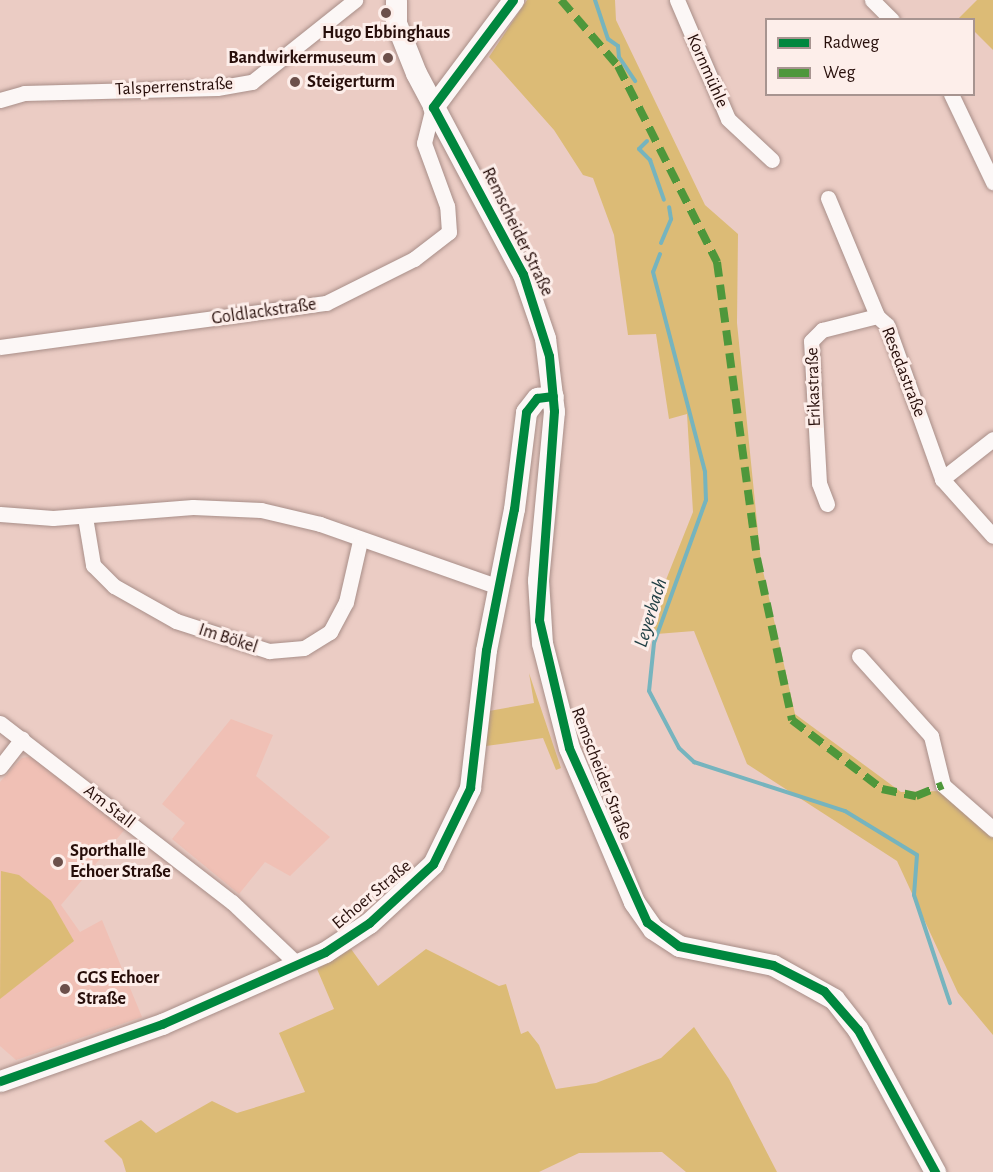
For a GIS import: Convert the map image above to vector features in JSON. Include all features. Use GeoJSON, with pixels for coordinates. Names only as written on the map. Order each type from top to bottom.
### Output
{"type":"FeatureCollection","features":[{"type":"Feature","properties":{"kind":"main road","name":"Remscheider Straße"},"geometry":{"type":"LineString","coordinates":[[396,0],[403,42],[433,107],[523,274],[545,338],[553,396],[538,580],[542,643],[569,748],[634,902],[653,929],[679,945],[773,965],[825,991],[858,1030],[935,1172]]}},
{"type":"Feature","properties":{"kind":"main road"},"geometry":{"type":"LineString","coordinates":[[433,107],[513,0]]}},
{"type":"Feature","properties":{"kind":"main road","name":"Echoer Straße"},"geometry":{"type":"LineString","coordinates":[[0,1081],[162,1024],[297,964],[369,923],[412,886],[452,834],[470,788],[496,586],[514,509],[526,412],[537,398],[553,396]]}},
{"type":"Feature","properties":{"kind":"street","name":"Talsperrenstraße"},"geometry":{"type":"LineString","coordinates":[[0,100],[24,93],[252,82],[355,0]]}},
{"type":"Feature","properties":{"kind":"street","name":"Kornmühle"},"geometry":{"type":"LineString","coordinates":[[677,0],[728,118],[772,160]]}},
{"type":"Feature","properties":{"kind":"street"},"geometry":{"type":"LineString","coordinates":[[872,0],[890,18]]}},
{"type":"Feature","properties":{"kind":"street"},"geometry":{"type":"LineString","coordinates":[[952,96],[993,182]]}},
{"type":"Feature","properties":{"kind":"street","name":"Goldlackstraße"},"geometry":{"type":"LineString","coordinates":[[0,347],[326,303],[414,259],[449,232],[447,206],[424,143],[433,107]]}},
{"type":"Feature","properties":{"kind":"street","name":"Resedastraße"},"geometry":{"type":"LineString","coordinates":[[828,198],[877,316],[887,325],[900,357],[942,479],[993,536]]}},
{"type":"Feature","properties":{"kind":"street","name":"Erikastraße"},"geometry":{"type":"LineString","coordinates":[[827,504],[819,483],[811,341],[822,330],[877,316]]}},
{"type":"Feature","properties":{"kind":"street"},"geometry":{"type":"LineString","coordinates":[[942,479],[993,439]]}},
{"type":"Feature","properties":{"kind":"street"},"geometry":{"type":"LineString","coordinates":[[0,514],[85,517],[193,507],[261,510],[320,524],[360,541],[496,586]]}},
{"type":"Feature","properties":{"kind":"street","name":"Im Bökel"},"geometry":{"type":"LineString","coordinates":[[85,517],[93,565],[114,586],[177,621],[235,645],[269,651],[304,648],[330,632],[346,602],[360,541]]}},
{"type":"Feature","properties":{"kind":"street"},"geometry":{"type":"LineString","coordinates":[[859,656],[931,736],[943,785],[993,829]]}},
{"type":"Feature","properties":{"kind":"street","name":"Am Stall"},"geometry":{"type":"LineString","coordinates":[[0,723],[232,902],[297,964]]}},
{"type":"Feature","properties":{"kind":"street"},"geometry":{"type":"LineString","coordinates":[[0,767],[22,740]]}},
{"type":"Feature","properties":{"kind":"shaded area"},"geometry":{"type":"Polygon","coordinates":[[[527,0],[615,0],[616,20],[705,205],[738,234],[737,323],[761,562],[795,714],[901,792],[942,791],[993,835],[993,1035],[958,993],[897,861],[747,764],[694,631],[644,635],[693,512],[687,414],[669,419],[656,334],[628,335],[614,235],[593,178],[583,175],[554,130],[489,57],[527,0]]]}},
{"type":"Feature","properties":{"kind":"shaded area"},"geometry":{"type":"Polygon","coordinates":[[[977,0],[993,0],[993,50],[975,32],[975,18],[959,18],[977,0]]]}},
{"type":"Feature","properties":{"kind":"shaded area"},"geometry":{"type":"Polygon","coordinates":[[[529,673],[561,768],[556,770],[543,738],[486,746],[489,711],[534,703],[529,673]]]}},
{"type":"Feature","properties":{"kind":"shaded area"},"geometry":{"type":"Polygon","coordinates":[[[231,719],[273,735],[256,776],[330,837],[290,876],[265,862],[239,894],[172,839],[185,823],[162,804],[231,719]]]}},
{"type":"Feature","properties":{"kind":"shaded area"},"geometry":{"type":"Polygon","coordinates":[[[33,756],[126,828],[61,905],[80,932],[102,920],[142,1017],[16,1060],[0,1046],[0,782],[22,758],[33,756]]]}},
{"type":"Feature","properties":{"kind":"shaded area"},"geometry":{"type":"Polygon","coordinates":[[[1,871],[19,875],[51,901],[74,941],[0,999],[1,871]]]}},
{"type":"Feature","properties":{"kind":"shaded area"},"geometry":{"type":"Polygon","coordinates":[[[351,949],[378,986],[426,949],[499,986],[506,984],[521,1034],[528,1031],[539,1045],[556,1089],[596,1083],[661,1058],[694,1027],[729,1079],[777,1172],[686,1172],[662,1152],[579,1153],[539,1172],[126,1172],[122,1159],[104,1141],[141,1120],[156,1133],[212,1101],[237,1113],[305,1092],[279,1033],[334,1009],[317,969],[351,949]]]}},
{"type":"Feature","properties":{"kind":"waterway","name":"Leyerbach"},"geometry":{"type":"LineString","coordinates":[[595,0],[608,39],[618,46],[619,57],[635,81]]}},
{"type":"Feature","properties":{"kind":"waterway","name":"Leyerbach"},"geometry":{"type":"LineString","coordinates":[[647,141],[639,149],[650,160],[664,200]]}},
{"type":"Feature","properties":{"kind":"waterway","name":"Leyerbach"},"geometry":{"type":"LineString","coordinates":[[661,243],[671,219],[669,207]]}},
{"type":"Feature","properties":{"kind":"waterway","name":"Leyerbach"},"geometry":{"type":"LineString","coordinates":[[660,254],[653,272],[705,472],[706,500],[654,643],[649,691],[679,748],[694,762],[845,811],[917,855],[914,895],[950,1003]]}},
{"type":"Feature","properties":{"kind":"marked path"},"geometry":{"type":"LineString","coordinates":[[561,0],[618,66],[717,262],[757,558],[792,720],[882,789],[916,796],[943,785]]}},
{"type":"Feature","properties":{"kind":"cycle path"},"geometry":{"type":"LineString","coordinates":[[513,0],[433,107],[523,274],[549,356],[554,411],[539,620],[569,748],[647,922],[679,946],[773,965],[824,991],[858,1030],[935,1172]]}},
{"type":"Feature","properties":{"kind":"cycle path"},"geometry":{"type":"LineString","coordinates":[[0,1081],[162,1024],[325,952],[369,923],[433,864],[470,788],[486,650],[514,509],[526,412],[537,398],[553,396]]}},
{"type":"Feature","properties":{"kind":"place","name":"Hugo Ebbinghaus"},"geometry":{"type":"Point","coordinates":[386,13]}},
{"type":"Feature","properties":{"kind":"place","name":"Bandwirkermuseum"},"geometry":{"type":"Point","coordinates":[388,58]}},
{"type":"Feature","properties":{"kind":"place","name":"Steigerturm"},"geometry":{"type":"Point","coordinates":[295,82]}},
{"type":"Feature","properties":{"kind":"place","name":"Sporthalle Echoer Straße"},"geometry":{"type":"Point","coordinates":[58,862]}},
{"type":"Feature","properties":{"kind":"place","name":"GGS Echoer Straße"},"geometry":{"type":"Point","coordinates":[65,989]}}]}
